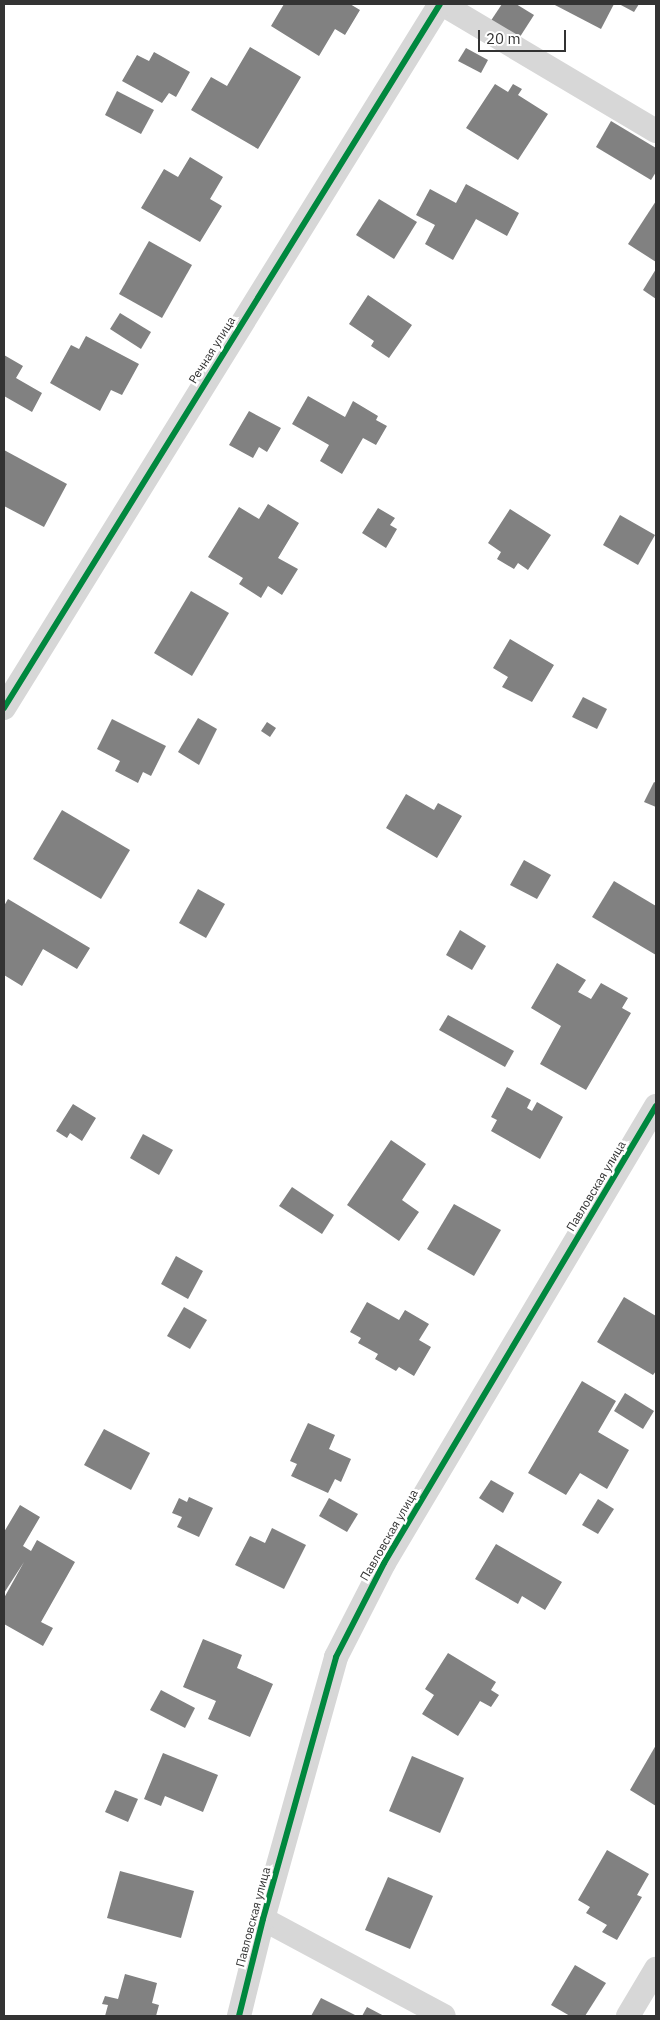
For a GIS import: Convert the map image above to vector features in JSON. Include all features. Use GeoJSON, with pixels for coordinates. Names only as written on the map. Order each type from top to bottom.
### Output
{"type":"FeatureCollection","features":[{"type":"Feature","properties":{"kind":"street"},"geometry":{"type":"LineString","coordinates":[[441,4],[656,131]]}},
{"type":"Feature","properties":{"kind":"street","name":"Речная улица"},"geometry":{"type":"LineString","coordinates":[[4,708],[441,4]]}},
{"type":"Feature","properties":{"kind":"street","name":"Павловская улица"},"geometry":{"type":"LineString","coordinates":[[239,2016],[263,1919],[336,1657],[384,1563],[656,1106]]}},
{"type":"Feature","properties":{"kind":"street"},"geometry":{"type":"LineString","coordinates":[[263,1919],[444,2016]]}},
{"type":"Feature","properties":{"kind":"street"},"geometry":{"type":"LineString","coordinates":[[628,2016],[656,1969]]}},
{"type":"Feature","properties":{"kind":"building"},"geometry":{"type":"Polygon","coordinates":[[[284,4],[350,4],[360,10],[345,35],[335,29],[319,56],[271,26],[284,4]]]}},
{"type":"Feature","properties":{"kind":"building"},"geometry":{"type":"Polygon","coordinates":[[[502,4],[516,4],[534,15],[516,43],[488,25],[502,4]]]}},
{"type":"Feature","properties":{"kind":"building"},"geometry":{"type":"Polygon","coordinates":[[[553,4],[614,4],[601,29],[553,4]]]}},
{"type":"Feature","properties":{"kind":"building"},"geometry":{"type":"Polygon","coordinates":[[[619,4],[639,4],[634,12],[619,4]]]}},
{"type":"Feature","properties":{"kind":"building"},"geometry":{"type":"Polygon","coordinates":[[[250,47],[301,77],[258,149],[191,110],[211,77],[227,86],[250,47]]]}},
{"type":"Feature","properties":{"kind":"building"},"geometry":{"type":"Polygon","coordinates":[[[466,48],[488,60],[481,73],[458,61],[466,48]]]}},
{"type":"Feature","properties":{"kind":"building"},"geometry":{"type":"Polygon","coordinates":[[[154,52],[190,72],[176,97],[169,93],[162,103],[122,81],[137,55],[149,61],[154,52]]]}},
{"type":"Feature","properties":{"kind":"building"},"geometry":{"type":"Polygon","coordinates":[[[495,84],[508,92],[513,84],[522,89],[518,95],[548,114],[518,160],[466,128],[495,84]]]}},
{"type":"Feature","properties":{"kind":"building"},"geometry":{"type":"Polygon","coordinates":[[[117,91],[154,110],[141,134],[105,115],[117,91]]]}},
{"type":"Feature","properties":{"kind":"building"},"geometry":{"type":"Polygon","coordinates":[[[611,121],[656,148],[656,172],[651,180],[596,147],[611,121]]]}},
{"type":"Feature","properties":{"kind":"building"},"geometry":{"type":"Polygon","coordinates":[[[190,157],[223,177],[210,199],[222,206],[200,242],[141,208],[164,169],[178,177],[190,157]]]}},
{"type":"Feature","properties":{"kind":"building"},"geometry":{"type":"Polygon","coordinates":[[[466,184],[519,213],[507,236],[476,219],[453,260],[425,244],[435,225],[416,215],[430,189],[456,203],[466,184]]]}},
{"type":"Feature","properties":{"kind":"building"},"geometry":{"type":"Polygon","coordinates":[[[379,199],[417,222],[394,259],[356,235],[379,199]]]}},
{"type":"Feature","properties":{"kind":"building"},"geometry":{"type":"Polygon","coordinates":[[[656,201],[656,262],[628,244],[656,201]]]}},
{"type":"Feature","properties":{"kind":"building"},"geometry":{"type":"Polygon","coordinates":[[[149,241],[192,265],[162,318],[119,294],[149,241]]]}},
{"type":"Feature","properties":{"kind":"building"},"geometry":{"type":"Polygon","coordinates":[[[656,269],[656,299],[643,290],[656,269]]]}},
{"type":"Feature","properties":{"kind":"building"},"geometry":{"type":"Polygon","coordinates":[[[368,295],[412,325],[389,358],[371,346],[374,341],[349,324],[368,295]]]}},
{"type":"Feature","properties":{"kind":"building"},"geometry":{"type":"Polygon","coordinates":[[[120,313],[151,332],[141,349],[110,329],[120,313]]]}},
{"type":"Feature","properties":{"kind":"building"},"geometry":{"type":"Polygon","coordinates":[[[86,336],[139,364],[122,395],[111,390],[100,411],[50,383],[71,345],[79,349],[86,336]]]}},
{"type":"Feature","properties":{"kind":"building"},"geometry":{"type":"Polygon","coordinates":[[[4,355],[23,366],[16,378],[42,393],[32,412],[4,396],[4,355]]]}},
{"type":"Feature","properties":{"kind":"building"},"geometry":{"type":"Polygon","coordinates":[[[308,396],[345,417],[353,401],[378,416],[376,420],[387,426],[376,445],[363,438],[342,474],[320,461],[329,445],[292,424],[308,396]]]}},
{"type":"Feature","properties":{"kind":"building"},"geometry":{"type":"Polygon","coordinates":[[[249,411],[281,428],[267,452],[259,447],[253,458],[229,445],[249,411]]]}},
{"type":"Feature","properties":{"kind":"building"},"geometry":{"type":"Polygon","coordinates":[[[4,450],[67,484],[44,527],[4,506],[4,450]]]}},
{"type":"Feature","properties":{"kind":"building"},"geometry":{"type":"Polygon","coordinates":[[[268,504],[299,523],[278,558],[298,569],[282,595],[268,586],[261,598],[239,584],[243,578],[208,557],[239,507],[259,519],[268,504]]]}},
{"type":"Feature","properties":{"kind":"building"},"geometry":{"type":"Polygon","coordinates":[[[378,508],[395,518],[390,525],[397,529],[386,548],[362,533],[378,508]]]}},
{"type":"Feature","properties":{"kind":"building"},"geometry":{"type":"Polygon","coordinates":[[[510,509],[551,535],[528,570],[518,563],[514,569],[497,559],[501,552],[488,543],[510,509]]]}},
{"type":"Feature","properties":{"kind":"building"},"geometry":{"type":"Polygon","coordinates":[[[620,515],[655,535],[638,565],[603,545],[620,515]]]}},
{"type":"Feature","properties":{"kind":"building"},"geometry":{"type":"Polygon","coordinates":[[[191,591],[229,613],[192,676],[154,653],[191,591]]]}},
{"type":"Feature","properties":{"kind":"building"},"geometry":{"type":"Polygon","coordinates":[[[510,639],[554,665],[532,702],[502,687],[508,677],[493,668],[510,639]]]}},
{"type":"Feature","properties":{"kind":"building"},"geometry":{"type":"Polygon","coordinates":[[[583,697],[607,709],[597,729],[572,717],[583,697]]]}},
{"type":"Feature","properties":{"kind":"building"},"geometry":{"type":"Polygon","coordinates":[[[198,718],[217,729],[199,765],[178,752],[198,718]]]}},
{"type":"Feature","properties":{"kind":"building"},"geometry":{"type":"Polygon","coordinates":[[[112,719],[166,746],[151,776],[143,772],[138,783],[115,771],[120,761],[97,749],[112,719]]]}},
{"type":"Feature","properties":{"kind":"building"},"geometry":{"type":"Polygon","coordinates":[[[267,722],[276,728],[270,737],[261,731],[267,722]]]}},
{"type":"Feature","properties":{"kind":"building"},"geometry":{"type":"Polygon","coordinates":[[[654,782],[656,783],[656,807],[644,802],[654,782]]]}},
{"type":"Feature","properties":{"kind":"building"},"geometry":{"type":"Polygon","coordinates":[[[406,794],[434,810],[438,803],[462,816],[437,858],[386,828],[406,794]]]}},
{"type":"Feature","properties":{"kind":"building"},"geometry":{"type":"Polygon","coordinates":[[[62,810],[130,850],[101,899],[33,859],[62,810]]]}},
{"type":"Feature","properties":{"kind":"building"},"geometry":{"type":"Polygon","coordinates":[[[524,860],[551,875],[537,899],[510,885],[524,860]]]}},
{"type":"Feature","properties":{"kind":"building"},"geometry":{"type":"Polygon","coordinates":[[[614,881],[656,906],[656,955],[592,917],[614,881]]]}},
{"type":"Feature","properties":{"kind":"building"},"geometry":{"type":"Polygon","coordinates":[[[198,889],[225,904],[206,938],[179,923],[198,889]]]}},
{"type":"Feature","properties":{"kind":"building"},"geometry":{"type":"Polygon","coordinates":[[[8,899],[90,948],[77,969],[43,949],[22,986],[4,975],[4,906],[8,899]]]}},
{"type":"Feature","properties":{"kind":"building"},"geometry":{"type":"Polygon","coordinates":[[[460,930],[486,946],[472,970],[446,955],[460,930]]]}},
{"type":"Feature","properties":{"kind":"building"},"geometry":{"type":"Polygon","coordinates":[[[557,963],[586,980],[578,992],[591,999],[601,983],[628,998],[622,1008],[631,1013],[586,1090],[540,1064],[561,1026],[531,1008],[557,963]]]}},
{"type":"Feature","properties":{"kind":"building"},"geometry":{"type":"Polygon","coordinates":[[[448,1015],[514,1051],[505,1067],[439,1030],[448,1015]]]}},
{"type":"Feature","properties":{"kind":"building"},"geometry":{"type":"Polygon","coordinates":[[[507,1087],[531,1100],[527,1108],[532,1111],[537,1102],[563,1117],[540,1159],[491,1131],[497,1120],[491,1117],[507,1087]]]}},
{"type":"Feature","properties":{"kind":"building"},"geometry":{"type":"Polygon","coordinates":[[[73,1104],[96,1118],[82,1141],[70,1133],[67,1138],[56,1131],[73,1104]]]}},
{"type":"Feature","properties":{"kind":"building"},"geometry":{"type":"Polygon","coordinates":[[[143,1134],[173,1150],[159,1175],[130,1158],[143,1134]]]}},
{"type":"Feature","properties":{"kind":"building"},"geometry":{"type":"Polygon","coordinates":[[[391,1140],[426,1164],[402,1200],[419,1212],[399,1241],[347,1205],[391,1140]]]}},
{"type":"Feature","properties":{"kind":"building"},"geometry":{"type":"Polygon","coordinates":[[[292,1187],[334,1215],[322,1234],[279,1206],[292,1187]]]}},
{"type":"Feature","properties":{"kind":"building"},"geometry":{"type":"Polygon","coordinates":[[[454,1204],[501,1230],[474,1276],[427,1249],[454,1204]]]}},
{"type":"Feature","properties":{"kind":"building"},"geometry":{"type":"Polygon","coordinates":[[[176,1256],[203,1271],[188,1299],[161,1284],[176,1256]]]}},
{"type":"Feature","properties":{"kind":"building"},"geometry":{"type":"Polygon","coordinates":[[[624,1297],[656,1316],[656,1371],[653,1375],[597,1342],[624,1297]]]}},
{"type":"Feature","properties":{"kind":"building"},"geometry":{"type":"Polygon","coordinates":[[[367,1302],[399,1320],[405,1310],[429,1324],[419,1340],[431,1347],[414,1376],[399,1367],[396,1371],[375,1359],[378,1354],[358,1343],[361,1338],[350,1332],[367,1302]]]}},
{"type":"Feature","properties":{"kind":"building"},"geometry":{"type":"Polygon","coordinates":[[[184,1307],[207,1320],[190,1349],[167,1336],[184,1307]]]}},
{"type":"Feature","properties":{"kind":"building"},"geometry":{"type":"Polygon","coordinates":[[[582,1381],[616,1401],[598,1432],[629,1450],[607,1489],[580,1473],[566,1495],[528,1473],[582,1381]]]}},
{"type":"Feature","properties":{"kind":"building"},"geometry":{"type":"Polygon","coordinates":[[[625,1393],[654,1411],[643,1429],[614,1411],[625,1393]]]}},
{"type":"Feature","properties":{"kind":"building"},"geometry":{"type":"Polygon","coordinates":[[[308,1423],[335,1435],[329,1449],[351,1459],[341,1482],[335,1479],[328,1493],[291,1476],[297,1464],[290,1461],[308,1423]]]}},
{"type":"Feature","properties":{"kind":"building"},"geometry":{"type":"Polygon","coordinates":[[[104,1429],[150,1453],[131,1490],[84,1465],[104,1429]]]}},
{"type":"Feature","properties":{"kind":"building"},"geometry":{"type":"Polygon","coordinates":[[[491,1480],[514,1493],[503,1513],[479,1498],[491,1480]]]}},
{"type":"Feature","properties":{"kind":"building"},"geometry":{"type":"Polygon","coordinates":[[[189,1497],[213,1508],[199,1537],[177,1527],[182,1517],[172,1513],[179,1498],[187,1502],[189,1497]]]}},
{"type":"Feature","properties":{"kind":"building"},"geometry":{"type":"Polygon","coordinates":[[[329,1498],[358,1514],[347,1532],[319,1516],[329,1498]]]}},
{"type":"Feature","properties":{"kind":"building"},"geometry":{"type":"Polygon","coordinates":[[[598,1499],[614,1509],[598,1534],[582,1525],[598,1499]]]}},
{"type":"Feature","properties":{"kind":"building"},"geometry":{"type":"Polygon","coordinates":[[[20,1505],[40,1517],[23,1546],[31,1551],[37,1540],[75,1562],[41,1622],[53,1628],[43,1646],[4,1624],[4,1598],[24,1562],[4,1593],[4,1532],[20,1505]]]}},
{"type":"Feature","properties":{"kind":"building"},"geometry":{"type":"Polygon","coordinates":[[[272,1528],[306,1545],[284,1589],[235,1565],[250,1536],[265,1543],[272,1528]]]}},
{"type":"Feature","properties":{"kind":"building"},"geometry":{"type":"Polygon","coordinates":[[[496,1544],[562,1582],[545,1610],[522,1596],[518,1604],[475,1579],[496,1544]]]}},
{"type":"Feature","properties":{"kind":"building"},"geometry":{"type":"Polygon","coordinates":[[[203,1639],[242,1655],[237,1668],[273,1684],[250,1737],[208,1719],[216,1701],[183,1687],[203,1639]]]}},
{"type":"Feature","properties":{"kind":"building"},"geometry":{"type":"Polygon","coordinates":[[[448,1653],[496,1682],[491,1690],[499,1695],[491,1707],[480,1701],[458,1736],[422,1714],[434,1695],[425,1689],[448,1653]]]}},
{"type":"Feature","properties":{"kind":"building"},"geometry":{"type":"Polygon","coordinates":[[[161,1690],[195,1708],[185,1728],[150,1710],[161,1690]]]}},
{"type":"Feature","properties":{"kind":"building"},"geometry":{"type":"Polygon","coordinates":[[[656,1745],[656,1806],[630,1790],[656,1745]]]}},
{"type":"Feature","properties":{"kind":"building"},"geometry":{"type":"Polygon","coordinates":[[[163,1753],[218,1775],[203,1812],[165,1796],[161,1806],[144,1799],[163,1753]]]}},
{"type":"Feature","properties":{"kind":"building"},"geometry":{"type":"Polygon","coordinates":[[[412,1756],[464,1778],[440,1833],[389,1811],[412,1756]]]}},
{"type":"Feature","properties":{"kind":"building"},"geometry":{"type":"Polygon","coordinates":[[[115,1790],[138,1799],[128,1822],[105,1812],[115,1790]]]}},
{"type":"Feature","properties":{"kind":"building"},"geometry":{"type":"Polygon","coordinates":[[[607,1850],[649,1874],[637,1895],[642,1897],[617,1940],[602,1932],[607,1925],[586,1913],[590,1907],[578,1900],[607,1850]]]}},
{"type":"Feature","properties":{"kind":"building"},"geometry":{"type":"Polygon","coordinates":[[[120,1871],[194,1891],[181,1938],[107,1918],[120,1871]]]}},
{"type":"Feature","properties":{"kind":"building"},"geometry":{"type":"Polygon","coordinates":[[[388,1877],[433,1896],[410,1949],[365,1930],[388,1877]]]}},
{"type":"Feature","properties":{"kind":"building"},"geometry":{"type":"Polygon","coordinates":[[[575,1965],[606,1983],[585,2016],[570,2016],[551,2005],[575,1965]]]}},
{"type":"Feature","properties":{"kind":"building"},"geometry":{"type":"Polygon","coordinates":[[[125,1974],[157,1983],[152,2003],[159,2005],[156,2016],[105,2016],[108,2005],[102,2004],[105,1996],[118,1999],[125,1974]]]}},
{"type":"Feature","properties":{"kind":"building"},"geometry":{"type":"Polygon","coordinates":[[[321,1998],[357,2016],[311,2016],[321,1998]]]}},
{"type":"Feature","properties":{"kind":"building"},"geometry":{"type":"Polygon","coordinates":[[[367,2007],[384,2016],[362,2016],[367,2007]]]}},
{"type":"Feature","properties":{"kind":"cycle path"},"geometry":{"type":"LineString","coordinates":[[4,708],[440,4]]}},
{"type":"Feature","properties":{"kind":"cycle path"},"geometry":{"type":"LineString","coordinates":[[239,2016],[263,1919],[336,1657],[384,1563],[656,1106]]}}]}
